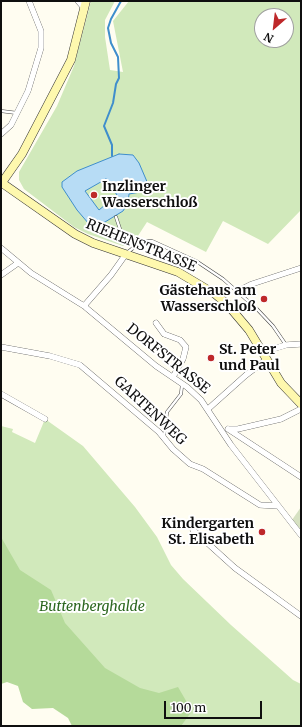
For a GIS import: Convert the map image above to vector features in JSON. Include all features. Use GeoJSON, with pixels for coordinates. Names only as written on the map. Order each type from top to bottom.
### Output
{"type":"FeatureCollection","features":[{"type":"Feature","properties":{"kind":"street"},"geometry":{"type":"LineString","coordinates":[[1,134],[11,125],[28,91],[42,40],[37,16],[29,1]]}},
{"type":"Feature","properties":{"kind":"street"},"geometry":{"type":"LineString","coordinates":[[1,183],[22,154],[71,60],[86,5],[78,1]]}},
{"type":"Feature","properties":{"kind":"street","name":"RIEHENSTRASSE"},"geometry":{"type":"LineString","coordinates":[[1,183],[75,234],[93,242],[178,272],[202,284],[227,304],[249,330],[281,383],[301,404]]}},
{"type":"Feature","properties":{"kind":"street","name":"DORFSTRASSE"},"geometry":{"type":"LineString","coordinates":[[1,248],[18,263],[84,306],[156,366],[182,383],[201,400],[218,427],[301,535]]}},
{"type":"Feature","properties":{"kind":"street"},"geometry":{"type":"LineString","coordinates":[[84,306],[111,275],[126,254]]}},
{"type":"Feature","properties":{"kind":"street"},"geometry":{"type":"LineString","coordinates":[[1,275],[18,263]]}},
{"type":"Feature","properties":{"kind":"street"},"geometry":{"type":"LineString","coordinates":[[238,291],[252,284],[301,268]]}},
{"type":"Feature","properties":{"kind":"street"},"geometry":{"type":"LineString","coordinates":[[156,323],[164,334],[180,340],[186,347],[183,359],[173,377]]}},
{"type":"Feature","properties":{"kind":"street"},"geometry":{"type":"LineString","coordinates":[[263,352],[286,345],[301,344]]}},
{"type":"Feature","properties":{"kind":"street","name":"GARTENWEG"},"geometry":{"type":"LineString","coordinates":[[1,347],[50,356],[80,365],[164,437],[173,449],[190,464],[203,469],[260,505],[278,506]]}},
{"type":"Feature","properties":{"kind":"street"},"geometry":{"type":"LineString","coordinates":[[208,409],[246,375],[267,360]]}},
{"type":"Feature","properties":{"kind":"street"},"geometry":{"type":"LineString","coordinates":[[1,394],[45,419]]}},
{"type":"Feature","properties":{"kind":"street"},"geometry":{"type":"LineString","coordinates":[[218,427],[238,430],[281,419],[301,409]]}},
{"type":"Feature","properties":{"kind":"street"},"geometry":{"type":"LineString","coordinates":[[228,429],[301,478]]}},
{"type":"Feature","properties":{"kind":"street"},"geometry":{"type":"LineString","coordinates":[[193,530],[235,568],[301,616]]}},
{"type":"Feature","properties":{"kind":"lane"},"geometry":{"type":"LineString","coordinates":[[1,111],[17,113]]}},
{"type":"Feature","properties":{"kind":"lane"},"geometry":{"type":"LineString","coordinates":[[116,217],[121,232],[136,247]]}},
{"type":"Feature","properties":{"kind":"lane"},"geometry":{"type":"LineString","coordinates":[[126,254],[142,241],[152,241],[209,269],[238,291],[273,326],[286,345]]}},
{"type":"Feature","properties":{"kind":"lane"},"geometry":{"type":"LineString","coordinates":[[164,437],[167,412],[181,394],[182,383]]}},
{"type":"Feature","properties":{"kind":"green space"},"geometry":{"type":"Polygon","coordinates":[[[91,1],[115,1],[105,20],[105,37],[110,70],[123,72],[113,21],[129,1],[301,1],[301,210],[268,244],[223,221],[206,252],[147,222],[132,245],[123,246],[88,234],[74,227],[24,189],[19,180],[19,172],[57,106],[74,66],[91,1]]]}},
{"type":"Feature","properties":{"kind":"green space","name":"Buttenberghalde"},"geometry":{"type":"Polygon","coordinates":[[[45,419],[83,446],[135,507],[157,537],[171,565],[183,579],[231,625],[293,680],[301,684],[301,726],[126,726],[1,659],[1,426],[13,429],[12,432],[35,443],[45,419]]]}},
{"type":"Feature","properties":{"kind":"green space"},"geometry":{"type":"Polygon","coordinates":[[[301,507],[301,530],[292,520],[301,507]]]}},
{"type":"Feature","properties":{"kind":"green space"},"geometry":{"type":"Polygon","coordinates":[[[1,537],[20,570],[51,590],[65,623],[105,668],[140,688],[159,693],[178,687],[192,711],[181,726],[72,726],[68,718],[53,708],[32,709],[23,702],[18,686],[7,682],[1,684],[1,537]]]}},
{"type":"Feature","properties":{"kind":"water"},"geometry":{"type":"Polygon","coordinates":[[[119,154],[133,155],[139,163],[148,184],[146,191],[129,194],[128,203],[123,211],[98,225],[89,224],[77,210],[62,187],[62,182],[77,171],[119,154]],[[106,179],[85,191],[99,210],[117,195],[106,179]]]}},
{"type":"Feature","properties":{"kind":"waterway"},"geometry":{"type":"LineString","coordinates":[[112,156],[112,145],[104,126],[113,103],[116,84],[119,78],[118,57],[111,43],[108,28],[111,19],[121,1]]}},
{"type":"Feature","properties":{"kind":"place","name":"Inzlinger Wasserschloß"},"geometry":{"type":"Point","coordinates":[94,195]}},
{"type":"Feature","properties":{"kind":"place","name":"Gästehaus am Wasserschloß"},"geometry":{"type":"Point","coordinates":[264,299]}},
{"type":"Feature","properties":{"kind":"place","name":"St. Peter und Paul"},"geometry":{"type":"Point","coordinates":[211,358]}},
{"type":"Feature","properties":{"kind":"place","name":"Kindergarten St. Elisabeth"},"geometry":{"type":"Point","coordinates":[262,532]}}]}
